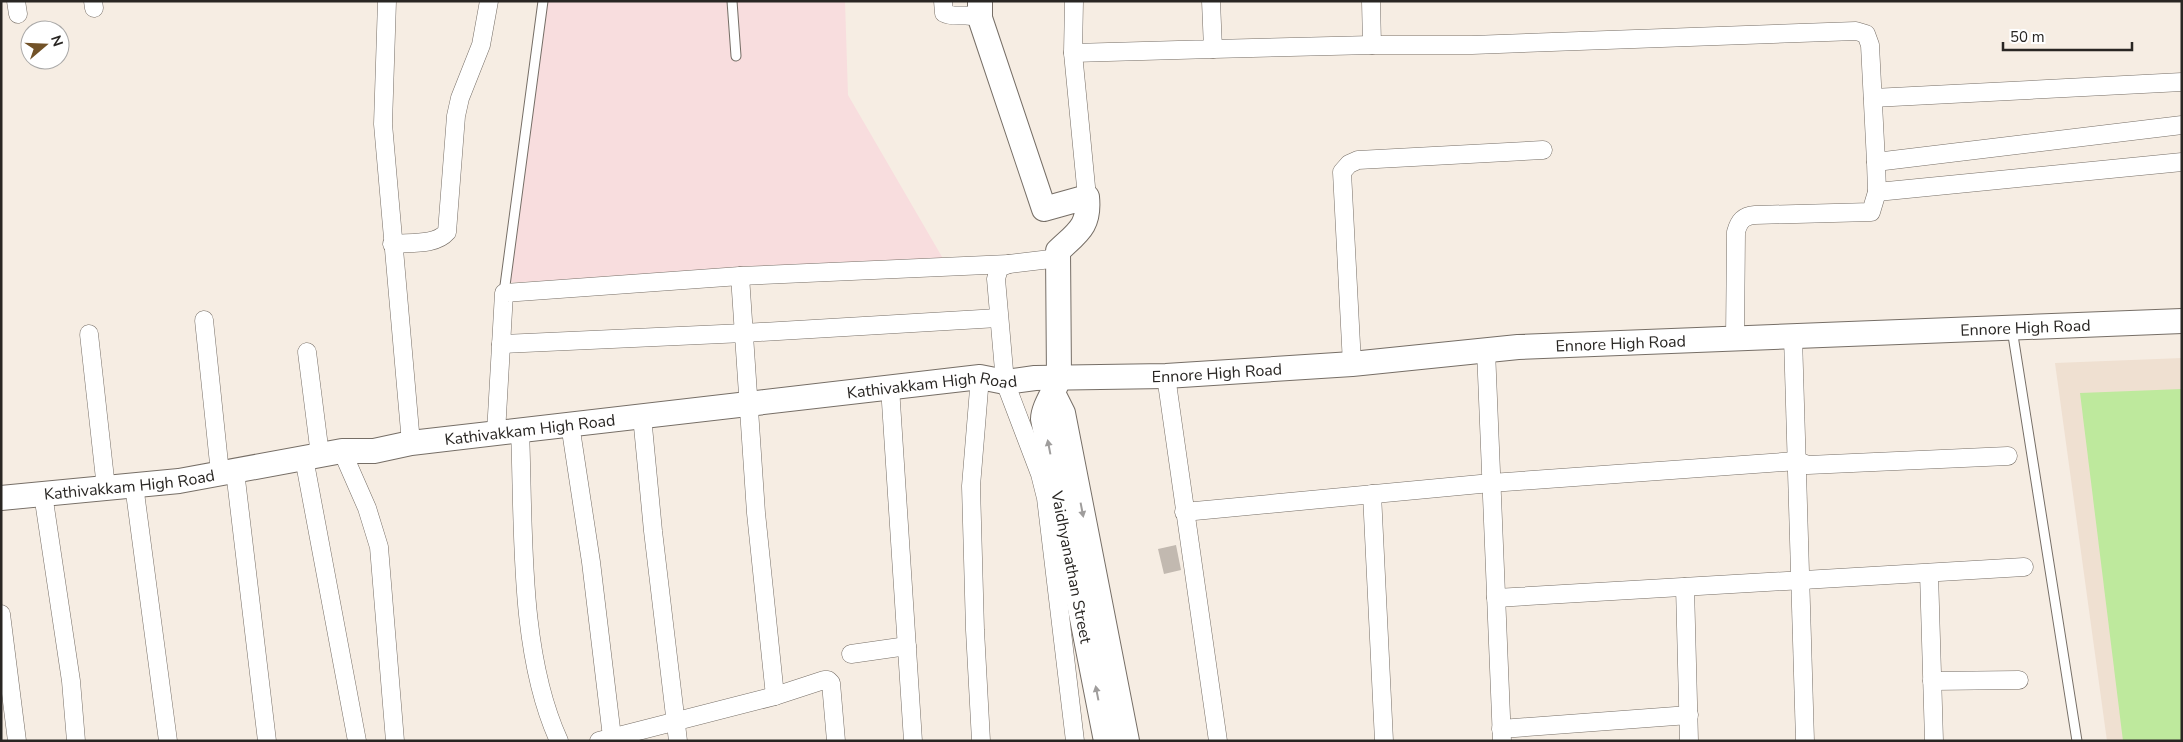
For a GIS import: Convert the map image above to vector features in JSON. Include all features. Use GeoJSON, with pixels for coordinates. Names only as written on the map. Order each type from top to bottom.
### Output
{"type":"FeatureCollection","features":[{"type":"Feature","properties":{"kind":"main road"},"geometry":{"type":"LineString","coordinates":[[980,10],[1044,209],[1087,197],[1088,211],[1086,223],[1058,251],[1057,387]]}},
{"type":"Feature","properties":{"kind":"main road","name":"Ennore High Road"},"geometry":{"type":"LineString","coordinates":[[1057,387],[1166,376],[1352,364],[1518,347],[2182,321]]}},
{"type":"Feature","properties":{"kind":"main road","name":"Kathivakkam High Road"},"geometry":{"type":"LineString","coordinates":[[1,498],[134,485],[227,472],[322,455],[374,451],[411,443],[980,377],[1004,382],[1035,378],[1057,387]]}},
{"type":"Feature","properties":{"kind":"main road","name":"Vaidhyanathan Street"},"geometry":{"type":"LineString","coordinates":[[1057,387],[1045,408],[1043,419],[1106,741]]}},
{"type":"Feature","properties":{"kind":"main road","name":"Vaidhyanathan Street"},"geometry":{"type":"LineString","coordinates":[[1057,387],[1127,741]]}},
{"type":"Feature","properties":{"kind":"street"},"geometry":{"type":"LineString","coordinates":[[387,1],[383,124],[392,244],[411,443]]}},
{"type":"Feature","properties":{"kind":"street"},"geometry":{"type":"LineString","coordinates":[[392,244],[434,240],[441,238],[447,232],[456,116],[460,98],[481,45],[489,1]]}},
{"type":"Feature","properties":{"kind":"street"},"geometry":{"type":"LineString","coordinates":[[943,1],[944,13],[949,16],[974,14],[980,10]]}},
{"type":"Feature","properties":{"kind":"street"},"geometry":{"type":"LineString","coordinates":[[1074,1],[1073,53],[1087,197]]}},
{"type":"Feature","properties":{"kind":"street"},"geometry":{"type":"LineString","coordinates":[[1211,1],[1213,49]]}},
{"type":"Feature","properties":{"kind":"street"},"geometry":{"type":"LineString","coordinates":[[1371,1],[1372,45]]}},
{"type":"Feature","properties":{"kind":"street"},"geometry":{"type":"LineString","coordinates":[[1073,53],[1372,45],[1472,45],[1856,31],[1866,34],[1870,45],[1877,192],[1871,212],[1745,216],[1738,223],[1736,232],[1735,339]]}},
{"type":"Feature","properties":{"kind":"street"},"geometry":{"type":"LineString","coordinates":[[1873,98],[2182,82]]}},
{"type":"Feature","properties":{"kind":"street"},"geometry":{"type":"LineString","coordinates":[[1876,162],[2182,125]]}},
{"type":"Feature","properties":{"kind":"street"},"geometry":{"type":"LineString","coordinates":[[1352,364],[1342,172],[1345,168],[1358,160],[1544,150]]}},
{"type":"Feature","properties":{"kind":"street"},"geometry":{"type":"LineString","coordinates":[[1877,192],[2182,162]]}},
{"type":"Feature","properties":{"kind":"street"},"geometry":{"type":"LineString","coordinates":[[496,433],[504,293],[740,276],[1009,264],[1059,258]]}},
{"type":"Feature","properties":{"kind":"street"},"geometry":{"type":"LineString","coordinates":[[1009,264],[999,268],[996,278],[1004,382],[1040,474],[1046,498],[1076,741]]}},
{"type":"Feature","properties":{"kind":"street"},"geometry":{"type":"LineString","coordinates":[[740,276],[756,513],[775,696]]}},
{"type":"Feature","properties":{"kind":"street"},"geometry":{"type":"LineString","coordinates":[[501,344],[744,333],[998,318]]}},
{"type":"Feature","properties":{"kind":"street"},"geometry":{"type":"LineString","coordinates":[[204,320],[267,741]]}},
{"type":"Feature","properties":{"kind":"street"},"geometry":{"type":"LineString","coordinates":[[89,334],[106,488]]}},
{"type":"Feature","properties":{"kind":"street"},"geometry":{"type":"LineString","coordinates":[[1793,337],[1805,741]]}},
{"type":"Feature","properties":{"kind":"street"},"geometry":{"type":"LineString","coordinates":[[1486,350],[1502,735],[1689,715]]}},
{"type":"Feature","properties":{"kind":"street"},"geometry":{"type":"LineString","coordinates":[[307,352],[322,455],[357,741]]}},
{"type":"Feature","properties":{"kind":"street"},"geometry":{"type":"LineString","coordinates":[[1166,376],[1218,741]]}},
{"type":"Feature","properties":{"kind":"street"},"geometry":{"type":"LineString","coordinates":[[980,377],[971,486],[974,630],[981,741]]}},
{"type":"Feature","properties":{"kind":"street"},"geometry":{"type":"LineString","coordinates":[[890,387],[913,741]]}},
{"type":"Feature","properties":{"kind":"street"},"geometry":{"type":"LineString","coordinates":[[642,416],[678,741]]}},
{"type":"Feature","properties":{"kind":"street"},"geometry":{"type":"LineString","coordinates":[[570,424],[591,562],[606,739],[775,696],[828,680],[831,684],[836,741]]}},
{"type":"Feature","properties":{"kind":"street"},"geometry":{"type":"LineString","coordinates":[[520,430],[526,577],[532,644],[546,713],[559,741]]}},
{"type":"Feature","properties":{"kind":"street"},"geometry":{"type":"LineString","coordinates":[[322,455],[367,508],[379,548],[395,741]]}},
{"type":"Feature","properties":{"kind":"street"},"geometry":{"type":"LineString","coordinates":[[1184,512],[1491,483],[1797,461],[1808,465],[2008,456]]}},
{"type":"Feature","properties":{"kind":"street"},"geometry":{"type":"LineString","coordinates":[[134,485],[168,741]]}},
{"type":"Feature","properties":{"kind":"street"},"geometry":{"type":"LineString","coordinates":[[43,494],[71,682],[76,741]]}},
{"type":"Feature","properties":{"kind":"street"},"geometry":{"type":"LineString","coordinates":[[1372,494],[1384,741]]}},
{"type":"Feature","properties":{"kind":"street"},"geometry":{"type":"LineString","coordinates":[[1496,598],[2024,567]]}},
{"type":"Feature","properties":{"kind":"street"},"geometry":{"type":"LineString","coordinates":[[1929,572],[1934,741]]}},
{"type":"Feature","properties":{"kind":"street"},"geometry":{"type":"LineString","coordinates":[[1685,587],[1690,741]]}},
{"type":"Feature","properties":{"kind":"street"},"geometry":{"type":"LineString","coordinates":[[2,623],[5,672],[17,741]]}},
{"type":"Feature","properties":{"kind":"street"},"geometry":{"type":"LineString","coordinates":[[851,654],[907,646]]}},
{"type":"Feature","properties":{"kind":"street"},"geometry":{"type":"LineString","coordinates":[[1932,681],[2019,680]]}},
{"type":"Feature","properties":{"kind":"lane"},"geometry":{"type":"LineString","coordinates":[[504,293],[543,1]]}},
{"type":"Feature","properties":{"kind":"lane"},"geometry":{"type":"LineString","coordinates":[[732,1],[736,56]]}},
{"type":"Feature","properties":{"kind":"lane"},"geometry":{"type":"LineString","coordinates":[[2012,329],[2077,741]]}},
{"type":"Feature","properties":{"kind":"shaded area"},"geometry":{"type":"Polygon","coordinates":[[[538,1],[845,1],[848,95],[945,262],[503,283],[538,1]]]}},
{"type":"Feature","properties":{"kind":"shaded area"},"geometry":{"type":"Polygon","coordinates":[[[2182,358],[2182,741],[2107,741],[2055,363],[2182,358]]]}},
{"type":"Feature","properties":{"kind":"green space"},"geometry":{"type":"Polygon","coordinates":[[[2182,389],[2182,741],[2123,741],[2080,393],[2182,389]]]}},
{"type":"Feature","properties":{"kind":"building"},"geometry":{"type":"Polygon","coordinates":[[[1176,545],[1181,570],[1164,574],[1158,549],[1176,545]]]}}]}
